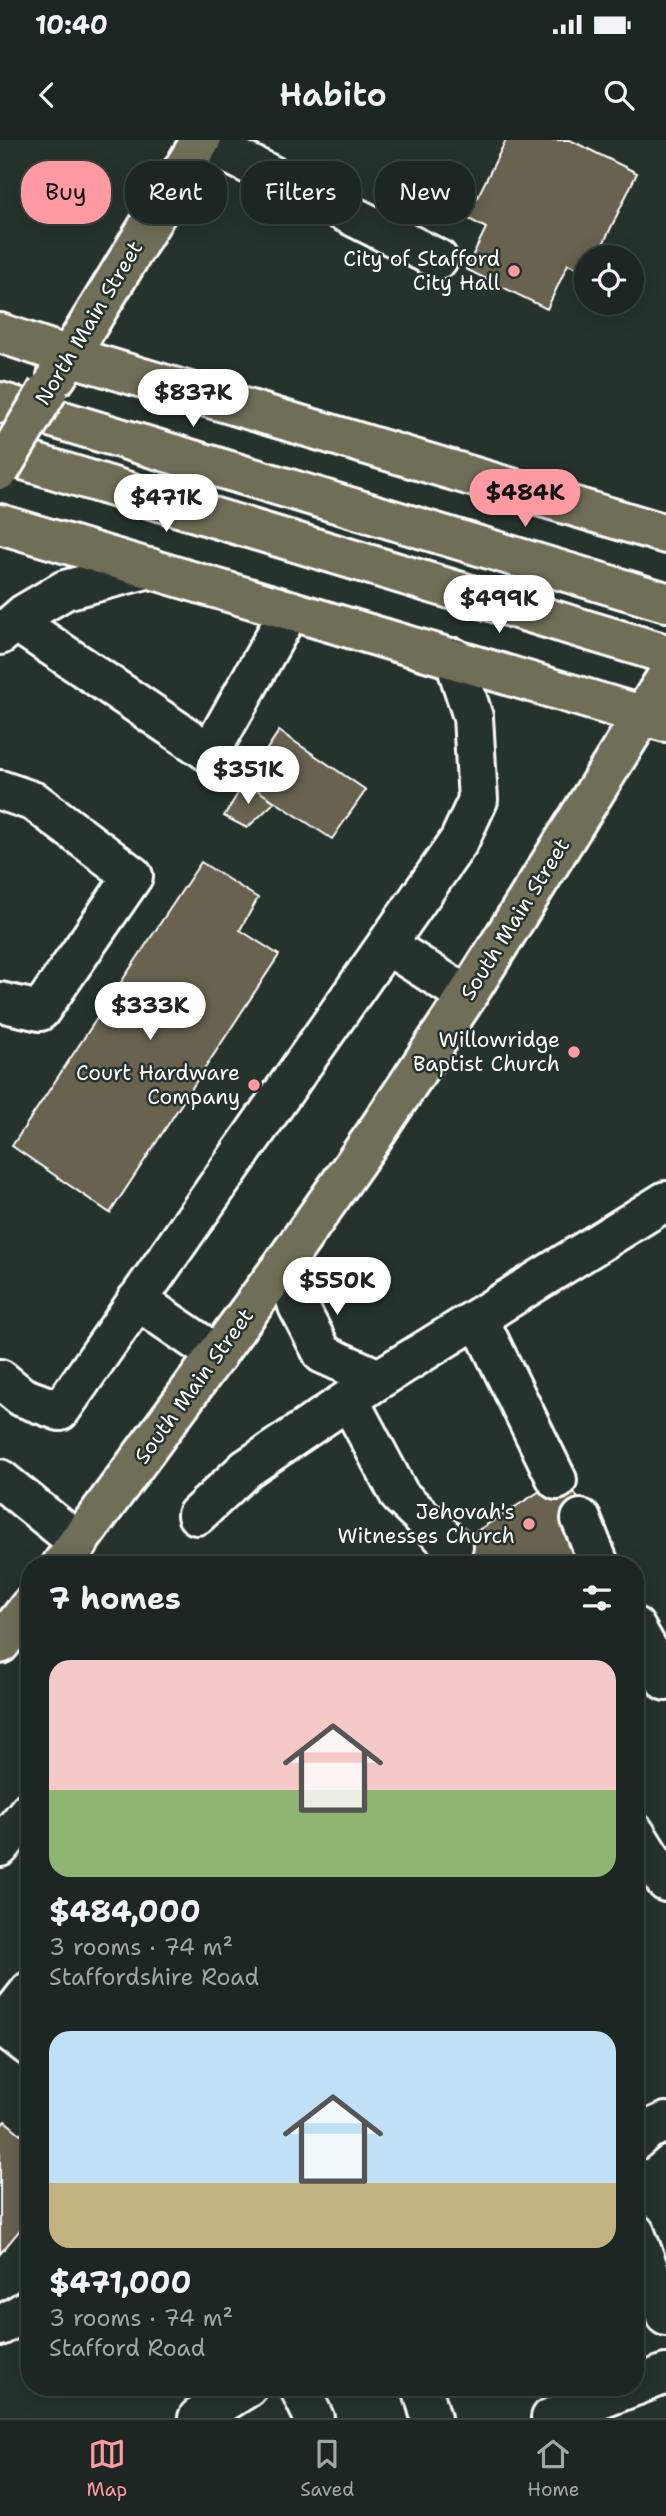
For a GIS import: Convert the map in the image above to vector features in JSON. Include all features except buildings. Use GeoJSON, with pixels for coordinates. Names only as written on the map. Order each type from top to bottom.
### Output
{"type":"FeatureCollection","features":[{"type":"Feature","properties":{"kind":"main road","name":"North Main Street"},"geometry":{"type":"LineString","coordinates":[[0,470],[201,140]]}},
{"type":"Feature","properties":{"kind":"main road"},"geometry":{"type":"LineString","coordinates":[[0,333],[666,534]]}},
{"type":"Feature","properties":{"kind":"main road"},"geometry":{"type":"LineString","coordinates":[[0,402],[666,602]]}},
{"type":"Feature","properties":{"kind":"main road"},"geometry":{"type":"LineString","coordinates":[[0,453],[349,558],[660,691]]}},
{"type":"Feature","properties":{"kind":"main road"},"geometry":{"type":"LineString","coordinates":[[0,524],[454,658],[660,691]]}},
{"type":"Feature","properties":{"kind":"main road","name":"South Main Street"},"geometry":{"type":"LineString","coordinates":[[70,1554],[285,1262],[373,1137],[467,996],[660,691]]}},
{"type":"Feature","properties":{"kind":"main road"},"geometry":{"type":"LineString","coordinates":[[0,1644],[21,1617]]}},
{"type":"Feature","properties":{"kind":"street"},"geometry":{"type":"LineString","coordinates":[[201,140],[438,259]]}},
{"type":"Feature","properties":{"kind":"street"},"geometry":{"type":"LineString","coordinates":[[150,568],[65,590],[13,624],[210,753],[290,610]]}},
{"type":"Feature","properties":{"kind":"street"},"geometry":{"type":"LineString","coordinates":[[0,1379],[22,1396],[60,1412],[460,841],[478,800],[473,717],[454,658]]}},
{"type":"Feature","properties":{"kind":"street"},"geometry":{"type":"LineString","coordinates":[[0,790],[35,802],[133,876],[40,1011],[0,1003]]}},
{"type":"Feature","properties":{"kind":"street"},"geometry":{"type":"LineString","coordinates":[[387,944],[467,996]]}},
{"type":"Feature","properties":{"kind":"street"},"geometry":{"type":"LineString","coordinates":[[197,1515],[246,1469],[364,1390],[666,1201]]}},
{"type":"Feature","properties":{"kind":"street"},"geometry":{"type":"LineString","coordinates":[[285,1262],[298,1306],[323,1354],[364,1390],[400,1496],[453,1546]]}},
{"type":"Feature","properties":{"kind":"street"},"geometry":{"type":"LineString","coordinates":[[137,1300],[217,1355]]}},
{"type":"Feature","properties":{"kind":"street"},"geometry":{"type":"LineString","coordinates":[[478,1318],[556,1480]]}},
{"type":"Feature","properties":{"kind":"street"},"geometry":{"type":"LineString","coordinates":[[0,1479],[70,1554]]}},
{"type":"Feature","properties":{"kind":"street"},"geometry":{"type":"LineString","coordinates":[[581,1519],[596,1556]]}},
{"type":"Feature","properties":{"kind":"street"},"geometry":{"type":"LineString","coordinates":[[644,1643],[666,1681]]}},
{"type":"Feature","properties":{"kind":"street"},"geometry":{"type":"LineString","coordinates":[[0,1847],[21,1821]]}},
{"type":"Feature","properties":{"kind":"street"},"geometry":{"type":"LineString","coordinates":[[644,1847],[666,1882]]}},
{"type":"Feature","properties":{"kind":"street"},"geometry":{"type":"LineString","coordinates":[[8,2031],[21,2007]]}},
{"type":"Feature","properties":{"kind":"street"},"geometry":{"type":"LineString","coordinates":[[644,2133],[666,2122]]}},
{"type":"Feature","properties":{"kind":"street"},"geometry":{"type":"LineString","coordinates":[[644,2257],[666,2316]]}},
{"type":"Feature","properties":{"kind":"street"},"geometry":{"type":"LineString","coordinates":[[0,2326],[21,2313]]}},
{"type":"Feature","properties":{"kind":"street"},"geometry":{"type":"LineString","coordinates":[[644,2382],[666,2374]]}},
{"type":"Feature","properties":{"kind":"street"},"geometry":{"type":"LineString","coordinates":[[198,2418],[233,2396]]}},
{"type":"Feature","properties":{"kind":"street"},"geometry":{"type":"LineString","coordinates":[[303,2396],[314,2418]]}},
{"type":"Feature","properties":{"kind":"street"},"geometry":{"type":"LineString","coordinates":[[425,2396],[431,2418]]}},
{"type":"Feature","properties":{"kind":"street"},"geometry":{"type":"LineString","coordinates":[[551,2418],[608,2396]]}},
{"type":"Feature","properties":{"kind":"place","name":"City of Stafford City Hall"},"geometry":{"type":"Point","coordinates":[514,271]}},
{"type":"Feature","properties":{"kind":"place","name":"Willowridge Baptist Church"},"geometry":{"type":"Point","coordinates":[574,1052]}},
{"type":"Feature","properties":{"kind":"place","name":"Court Hardware Company"},"geometry":{"type":"Point","coordinates":[254,1085]}},
{"type":"Feature","properties":{"kind":"place","name":"Jehovah's Witnesses Church"},"geometry":{"type":"Point","coordinates":[529,1524]}}]}
